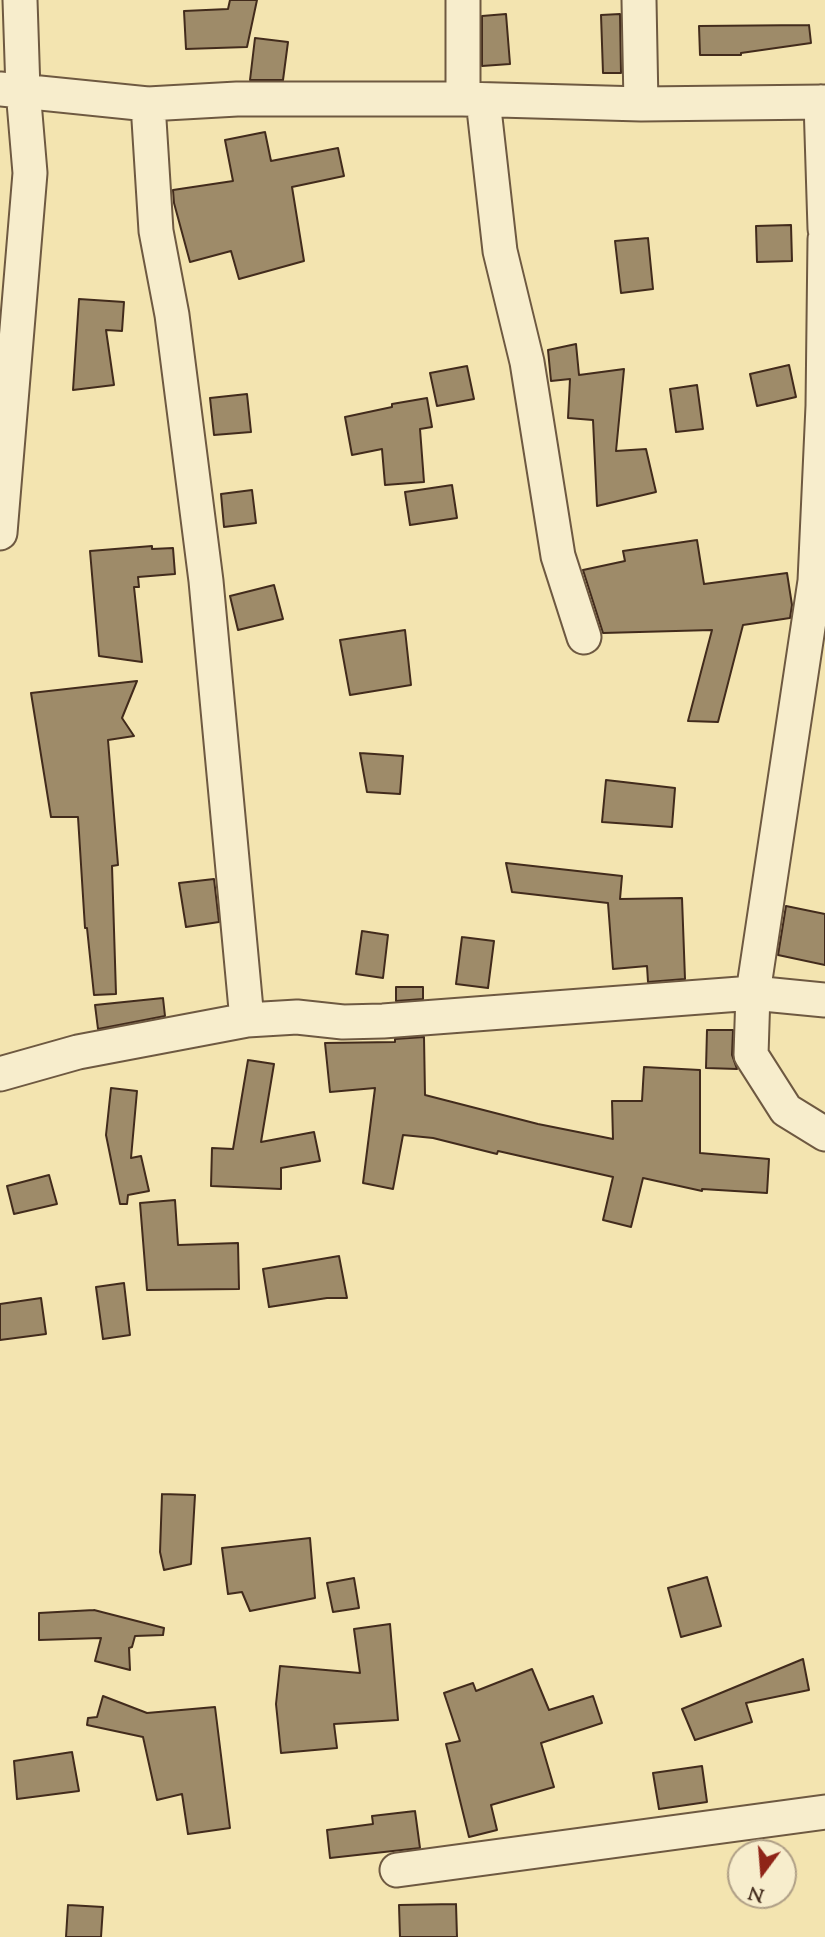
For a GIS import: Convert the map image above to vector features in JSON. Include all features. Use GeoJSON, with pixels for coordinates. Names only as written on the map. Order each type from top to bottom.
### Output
{"type":"FeatureCollection","features":[{"type":"Feature","properties":{"kind":"street"},"geometry":{"type":"LineString","coordinates":[[0,533],[30,173],[12,89],[20,0]]}},
{"type":"Feature","properties":{"kind":"street"},"geometry":{"type":"LineString","coordinates":[[463,0],[473,100],[500,251],[527,362],[558,556],[584,637]]}},
{"type":"Feature","properties":{"kind":"street"},"geometry":{"type":"LineString","coordinates":[[639,0],[641,104]]}},
{"type":"Feature","properties":{"kind":"street"},"geometry":{"type":"LineString","coordinates":[[12,89],[148,104],[237,99],[641,104],[823,102],[825,229]]}},
{"type":"Feature","properties":{"kind":"street"},"geometry":{"type":"LineString","coordinates":[[148,104],[156,231],[172,315],[206,582],[247,1020]]}},
{"type":"Feature","properties":{"kind":"street"},"geometry":{"type":"LineString","coordinates":[[825,239],[823,406],[815,581],[753,993],[751,1055],[786,1111],[825,1134]]}},
{"type":"Feature","properties":{"kind":"street"},"geometry":{"type":"LineString","coordinates":[[0,1074],[78,1052],[247,1020],[297,1017],[343,1022],[383,1021],[753,993],[825,1000]]}},
{"type":"Feature","properties":{"kind":"street"},"geometry":{"type":"LineString","coordinates":[[397,1870],[825,1812]]}},
{"type":"Feature","properties":{"kind":"building"},"geometry":{"type":"Polygon","coordinates":[[[230,0],[257,0],[247,47],[186,49],[184,11],[228,9],[230,0]]]}},
{"type":"Feature","properties":{"kind":"building"},"geometry":{"type":"Polygon","coordinates":[[[506,14],[510,64],[482,66],[482,16],[506,14]]]}},
{"type":"Feature","properties":{"kind":"building"},"geometry":{"type":"Polygon","coordinates":[[[620,14],[621,73],[603,73],[601,15],[620,14]]]}},
{"type":"Feature","properties":{"kind":"building"},"geometry":{"type":"Polygon","coordinates":[[[809,25],[811,43],[741,55],[700,55],[699,26],[809,25]]]}},
{"type":"Feature","properties":{"kind":"building"},"geometry":{"type":"Polygon","coordinates":[[[255,38],[288,42],[283,80],[250,80],[255,38]]]}},
{"type":"Feature","properties":{"kind":"building"},"geometry":{"type":"Polygon","coordinates":[[[265,132],[271,161],[338,148],[344,176],[292,187],[304,261],[239,279],[231,251],[190,262],[173,190],[233,181],[225,140],[265,132]]]}},
{"type":"Feature","properties":{"kind":"building"},"geometry":{"type":"Polygon","coordinates":[[[791,225],[792,261],[757,262],[756,226],[791,225]]]}},
{"type":"Feature","properties":{"kind":"building"},"geometry":{"type":"Polygon","coordinates":[[[648,238],[653,289],[621,293],[615,241],[648,238]]]}},
{"type":"Feature","properties":{"kind":"building"},"geometry":{"type":"Polygon","coordinates":[[[79,299],[124,302],[122,331],[106,330],[114,385],[73,390],[79,299]]]}},
{"type":"Feature","properties":{"kind":"building"},"geometry":{"type":"Polygon","coordinates":[[[576,344],[579,375],[624,369],[616,451],[646,449],[656,492],[597,506],[593,420],[568,418],[570,379],[551,381],[548,350],[576,344]]]}},
{"type":"Feature","properties":{"kind":"building"},"geometry":{"type":"Polygon","coordinates":[[[789,365],[796,397],[757,406],[750,374],[789,365]]]}},
{"type":"Feature","properties":{"kind":"building"},"geometry":{"type":"Polygon","coordinates":[[[467,366],[474,399],[437,406],[430,373],[467,366]]]}},
{"type":"Feature","properties":{"kind":"building"},"geometry":{"type":"Polygon","coordinates":[[[697,385],[703,429],[676,432],[670,389],[697,385]]]}},
{"type":"Feature","properties":{"kind":"building"},"geometry":{"type":"Polygon","coordinates":[[[247,394],[251,432],[214,435],[210,398],[247,394]]]}},
{"type":"Feature","properties":{"kind":"building"},"geometry":{"type":"Polygon","coordinates":[[[427,398],[432,427],[420,429],[424,482],[385,485],[382,449],[352,455],[345,417],[427,398]]]}},
{"type":"Feature","properties":{"kind":"building"},"geometry":{"type":"Polygon","coordinates":[[[452,485],[457,518],[410,525],[405,492],[452,485]]]}},
{"type":"Feature","properties":{"kind":"building"},"geometry":{"type":"Polygon","coordinates":[[[252,490],[256,523],[224,527],[221,494],[252,490]]]}},
{"type":"Feature","properties":{"kind":"building"},"geometry":{"type":"Polygon","coordinates":[[[697,540],[704,584],[787,573],[792,605],[790,618],[743,625],[718,722],[688,721],[712,630],[603,633],[583,570],[625,561],[623,551],[697,540]]]}},
{"type":"Feature","properties":{"kind":"building"},"geometry":{"type":"Polygon","coordinates":[[[152,546],[152,549],[173,548],[175,574],[138,577],[139,587],[134,587],[142,662],[99,656],[90,551],[152,546]]]}},
{"type":"Feature","properties":{"kind":"building"},"geometry":{"type":"Polygon","coordinates":[[[274,585],[283,619],[238,630],[230,596],[274,585]]]}},
{"type":"Feature","properties":{"kind":"building"},"geometry":{"type":"Polygon","coordinates":[[[405,630],[411,685],[350,695],[340,640],[405,630]]]}},
{"type":"Feature","properties":{"kind":"building"},"geometry":{"type":"Polygon","coordinates":[[[137,681],[122,718],[134,736],[108,740],[118,865],[112,866],[116,994],[94,995],[85,928],[78,817],[51,817],[31,693],[137,681]]]}},
{"type":"Feature","properties":{"kind":"building"},"geometry":{"type":"Polygon","coordinates":[[[360,753],[403,756],[400,794],[367,792],[360,753]]]}},
{"type":"Feature","properties":{"kind":"building"},"geometry":{"type":"Polygon","coordinates":[[[606,780],[675,788],[672,827],[602,822],[606,780]]]}},
{"type":"Feature","properties":{"kind":"building"},"geometry":{"type":"Polygon","coordinates":[[[506,863],[622,876],[620,899],[682,898],[685,979],[648,982],[647,966],[613,969],[608,903],[512,892],[506,863]]]}},
{"type":"Feature","properties":{"kind":"building"},"geometry":{"type":"Polygon","coordinates":[[[214,879],[219,922],[186,927],[179,883],[214,879]]]}},
{"type":"Feature","properties":{"kind":"building"},"geometry":{"type":"Polygon","coordinates":[[[786,906],[825,914],[825,965],[778,955],[786,906]]]}},
{"type":"Feature","properties":{"kind":"building"},"geometry":{"type":"Polygon","coordinates":[[[362,931],[388,935],[383,978],[356,974],[362,931]]]}},
{"type":"Feature","properties":{"kind":"building"},"geometry":{"type":"Polygon","coordinates":[[[462,937],[494,941],[488,988],[456,984],[462,937]]]}},
{"type":"Feature","properties":{"kind":"building"},"geometry":{"type":"Polygon","coordinates":[[[396,987],[423,987],[423,999],[396,1001],[396,987]]]}},
{"type":"Feature","properties":{"kind":"building"},"geometry":{"type":"Polygon","coordinates":[[[163,998],[165,1016],[98,1029],[95,1005],[163,998]]]}},
{"type":"Feature","properties":{"kind":"building"},"geometry":{"type":"Polygon","coordinates":[[[707,1030],[733,1030],[732,1055],[737,1069],[706,1068],[707,1030]]]}},
{"type":"Feature","properties":{"kind":"building"},"geometry":{"type":"Polygon","coordinates":[[[424,1037],[425,1095],[538,1124],[613,1139],[612,1101],[642,1101],[644,1067],[700,1070],[700,1153],[769,1159],[767,1193],[702,1191],[643,1178],[631,1227],[603,1220],[613,1177],[433,1138],[403,1135],[393,1189],[363,1183],[375,1088],[330,1092],[325,1043],[395,1042],[395,1039],[424,1037]]]}},
{"type":"Feature","properties":{"kind":"building"},"geometry":{"type":"Polygon","coordinates":[[[248,1060],[274,1064],[261,1142],[314,1132],[320,1161],[281,1168],[281,1189],[211,1186],[212,1148],[233,1149],[248,1060]]]}},
{"type":"Feature","properties":{"kind":"building"},"geometry":{"type":"Polygon","coordinates":[[[111,1088],[137,1091],[131,1158],[141,1156],[149,1191],[128,1195],[127,1204],[120,1204],[106,1135],[111,1088]]]}},
{"type":"Feature","properties":{"kind":"building"},"geometry":{"type":"Polygon","coordinates":[[[49,1175],[57,1204],[14,1214],[7,1186],[49,1175]]]}},
{"type":"Feature","properties":{"kind":"building"},"geometry":{"type":"Polygon","coordinates":[[[175,1200],[178,1245],[238,1243],[239,1289],[147,1290],[140,1203],[175,1200]]]}},
{"type":"Feature","properties":{"kind":"building"},"geometry":{"type":"Polygon","coordinates":[[[339,1256],[347,1298],[327,1298],[269,1307],[263,1269],[339,1256]]]}},
{"type":"Feature","properties":{"kind":"building"},"geometry":{"type":"Polygon","coordinates":[[[124,1283],[130,1335],[103,1339],[96,1287],[124,1283]]]}},
{"type":"Feature","properties":{"kind":"building"},"geometry":{"type":"Polygon","coordinates":[[[41,1298],[46,1334],[0,1340],[0,1304],[41,1298]]]}},
{"type":"Feature","properties":{"kind":"building"},"geometry":{"type":"Polygon","coordinates":[[[162,1494],[195,1495],[191,1564],[164,1570],[160,1552],[162,1494]]]}},
{"type":"Feature","properties":{"kind":"building"},"geometry":{"type":"Polygon","coordinates":[[[310,1538],[315,1598],[250,1611],[242,1592],[228,1594],[222,1548],[310,1538]]]}},
{"type":"Feature","properties":{"kind":"building"},"geometry":{"type":"Polygon","coordinates":[[[707,1577],[721,1626],[681,1637],[668,1588],[707,1577]]]}},
{"type":"Feature","properties":{"kind":"building"},"geometry":{"type":"Polygon","coordinates":[[[354,1578],[359,1608],[333,1612],[327,1583],[354,1578]]]}},
{"type":"Feature","properties":{"kind":"building"},"geometry":{"type":"Polygon","coordinates":[[[94,1610],[164,1628],[163,1635],[135,1636],[132,1647],[129,1648],[130,1670],[95,1661],[101,1638],[39,1640],[39,1613],[94,1610]]]}},
{"type":"Feature","properties":{"kind":"building"},"geometry":{"type":"Polygon","coordinates":[[[390,1624],[398,1720],[334,1724],[337,1748],[281,1753],[276,1704],[280,1666],[360,1673],[354,1629],[390,1624]]]}},
{"type":"Feature","properties":{"kind":"building"},"geometry":{"type":"Polygon","coordinates":[[[803,1659],[809,1690],[746,1703],[752,1722],[695,1740],[682,1709],[803,1659]]]}},
{"type":"Feature","properties":{"kind":"building"},"geometry":{"type":"Polygon","coordinates":[[[532,1669],[549,1710],[593,1696],[602,1723],[541,1743],[554,1787],[491,1805],[497,1830],[469,1837],[446,1744],[460,1741],[444,1693],[473,1683],[476,1691],[532,1669]]]}},
{"type":"Feature","properties":{"kind":"building"},"geometry":{"type":"Polygon","coordinates":[[[103,1696],[147,1713],[215,1707],[230,1828],[188,1834],[182,1794],[157,1800],[143,1737],[87,1725],[88,1718],[97,1717],[103,1696]]]}},
{"type":"Feature","properties":{"kind":"building"},"geometry":{"type":"Polygon","coordinates":[[[72,1752],[79,1791],[17,1799],[14,1761],[72,1752]]]}},
{"type":"Feature","properties":{"kind":"building"},"geometry":{"type":"Polygon","coordinates":[[[702,1766],[707,1802],[659,1809],[653,1773],[702,1766]]]}},
{"type":"Feature","properties":{"kind":"building"},"geometry":{"type":"Polygon","coordinates":[[[415,1811],[420,1848],[330,1858],[327,1830],[373,1824],[372,1816],[415,1811]]]}},
{"type":"Feature","properties":{"kind":"building"},"geometry":{"type":"Polygon","coordinates":[[[456,1904],[457,1937],[400,1937],[399,1905],[456,1904]]]}},
{"type":"Feature","properties":{"kind":"building"},"geometry":{"type":"Polygon","coordinates":[[[68,1905],[103,1907],[101,1937],[66,1937],[68,1905]]]}}]}
